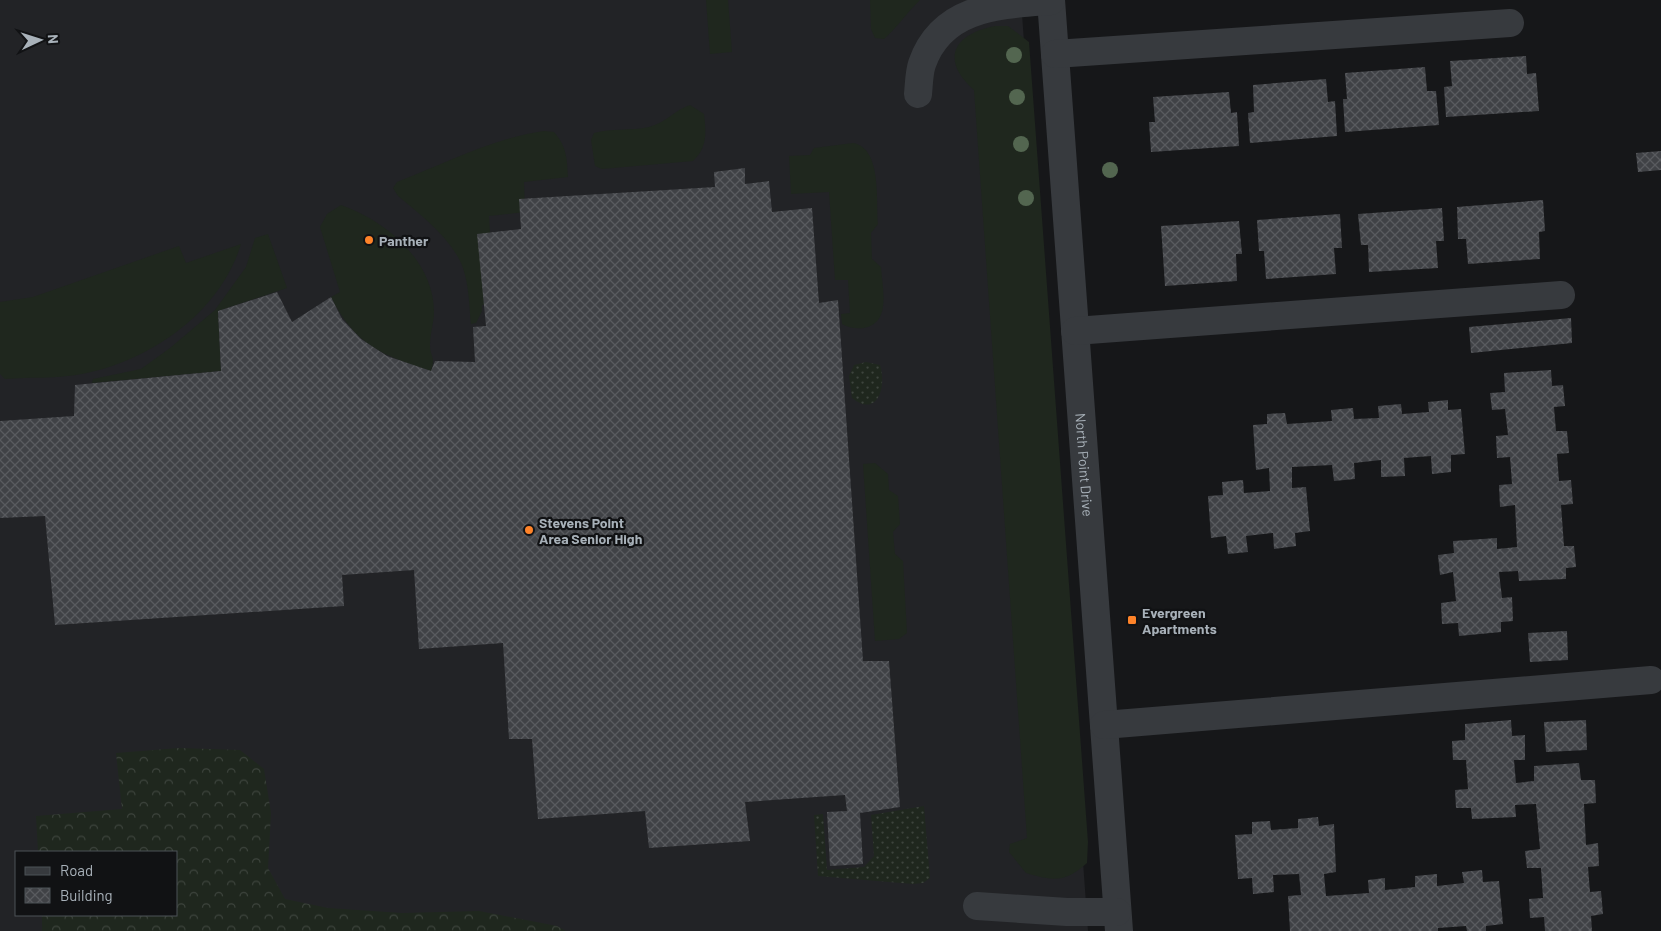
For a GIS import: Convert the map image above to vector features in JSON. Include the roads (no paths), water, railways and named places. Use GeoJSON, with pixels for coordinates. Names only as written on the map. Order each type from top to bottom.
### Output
{"type":"FeatureCollection","features":[{"type":"Feature","properties":{"kind":"street","name":"North Point Drive"},"geometry":{"type":"LineString","coordinates":[[1051,0],[1118,922]]}},
{"type":"Feature","properties":{"kind":"street"},"geometry":{"type":"LineString","coordinates":[[918,94],[922,66],[929,47],[941,31],[975,12],[1000,5],[1051,0]]}},
{"type":"Feature","properties":{"kind":"street"},"geometry":{"type":"LineString","coordinates":[[1055,54],[1510,23]]}},
{"type":"Feature","properties":{"kind":"street"},"geometry":{"type":"LineString","coordinates":[[1075,331],[1562,295]]}},
{"type":"Feature","properties":{"kind":"street"},"geometry":{"type":"LineString","coordinates":[[1104,725],[1651,680]]}},
{"type":"Feature","properties":{"kind":"street"},"geometry":{"type":"LineString","coordinates":[[976,906],[1067,912],[1118,922]]}},
{"type":"Feature","properties":{"kind":"place","name":"Panther"},"geometry":{"type":"Point","coordinates":[369,240]}},
{"type":"Feature","properties":{"kind":"place","name":"Stevens Point Area Senior High"},"geometry":{"type":"Point","coordinates":[529,530]}},
{"type":"Feature","properties":{"kind":"place","name":"Evergreen Apartments"},"geometry":{"type":"Point","coordinates":[1132,620]}}]}
